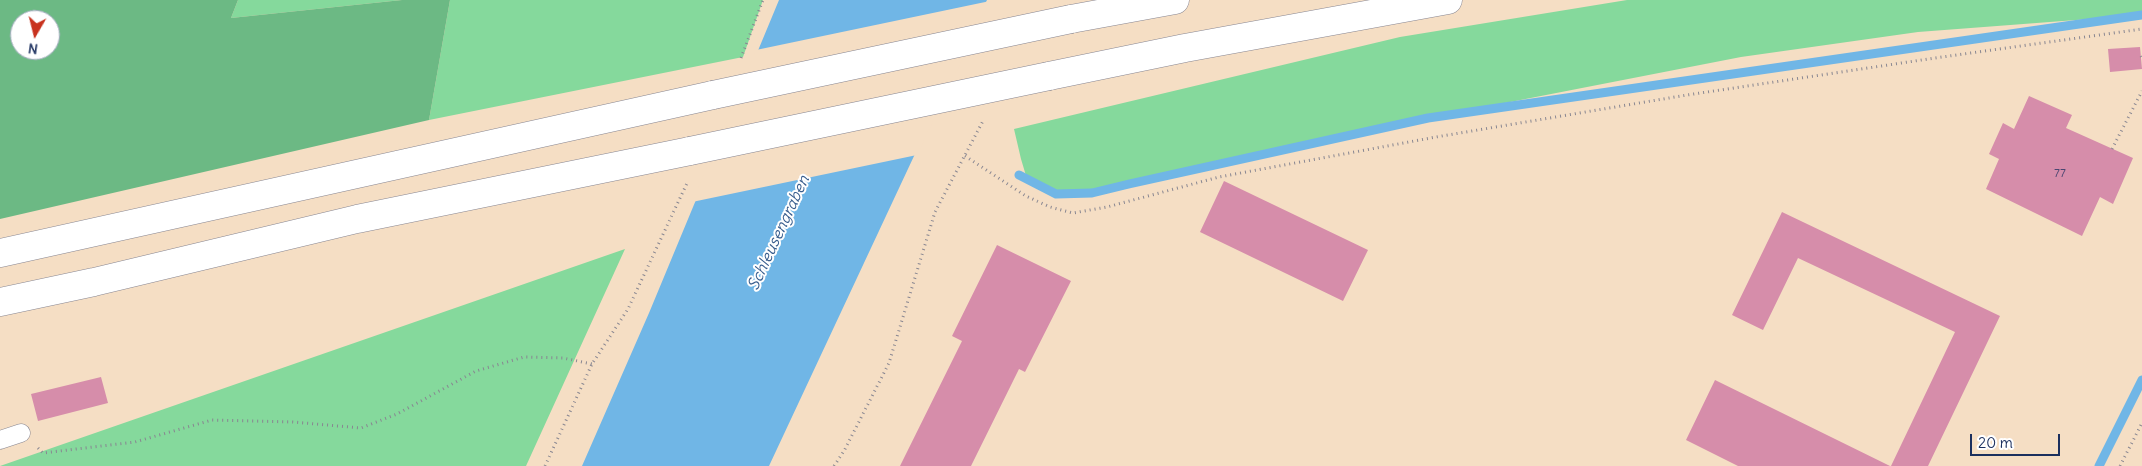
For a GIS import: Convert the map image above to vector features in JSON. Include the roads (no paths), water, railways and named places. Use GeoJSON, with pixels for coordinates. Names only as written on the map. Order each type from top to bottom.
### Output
{"type":"FeatureCollection","features":[{"type":"Feature","properties":{"kind":"highway"},"geometry":{"type":"LineString","coordinates":[[0,253],[713,95],[1071,19],[1175,0]]}},
{"type":"Feature","properties":{"kind":"highway"},"geometry":{"type":"LineString","coordinates":[[0,302],[94,282],[357,219],[691,161],[1049,76],[1195,46],[1448,0]]}},
{"type":"Feature","properties":{"kind":"highway"},"geometry":{"type":"LineString","coordinates":[[0,319],[94,282]]}},
{"type":"Feature","properties":{"kind":"lane"},"geometry":{"type":"LineString","coordinates":[[0,440],[21,433]]}},
{"type":"Feature","properties":{"kind":"water","name":"Schleusengraben"},"geometry":{"type":"Polygon","coordinates":[[[779,0],[987,0],[769,466],[582,466],[649,313],[779,0]]]}},
{"type":"Feature","properties":{"kind":"waterway"},"geometry":{"type":"LineString","coordinates":[[1019,175],[1056,194],[1092,193],[1428,118],[2142,15]]}},
{"type":"Feature","properties":{"kind":"waterway"},"geometry":{"type":"LineString","coordinates":[[2099,466],[2142,380]]}}]}
